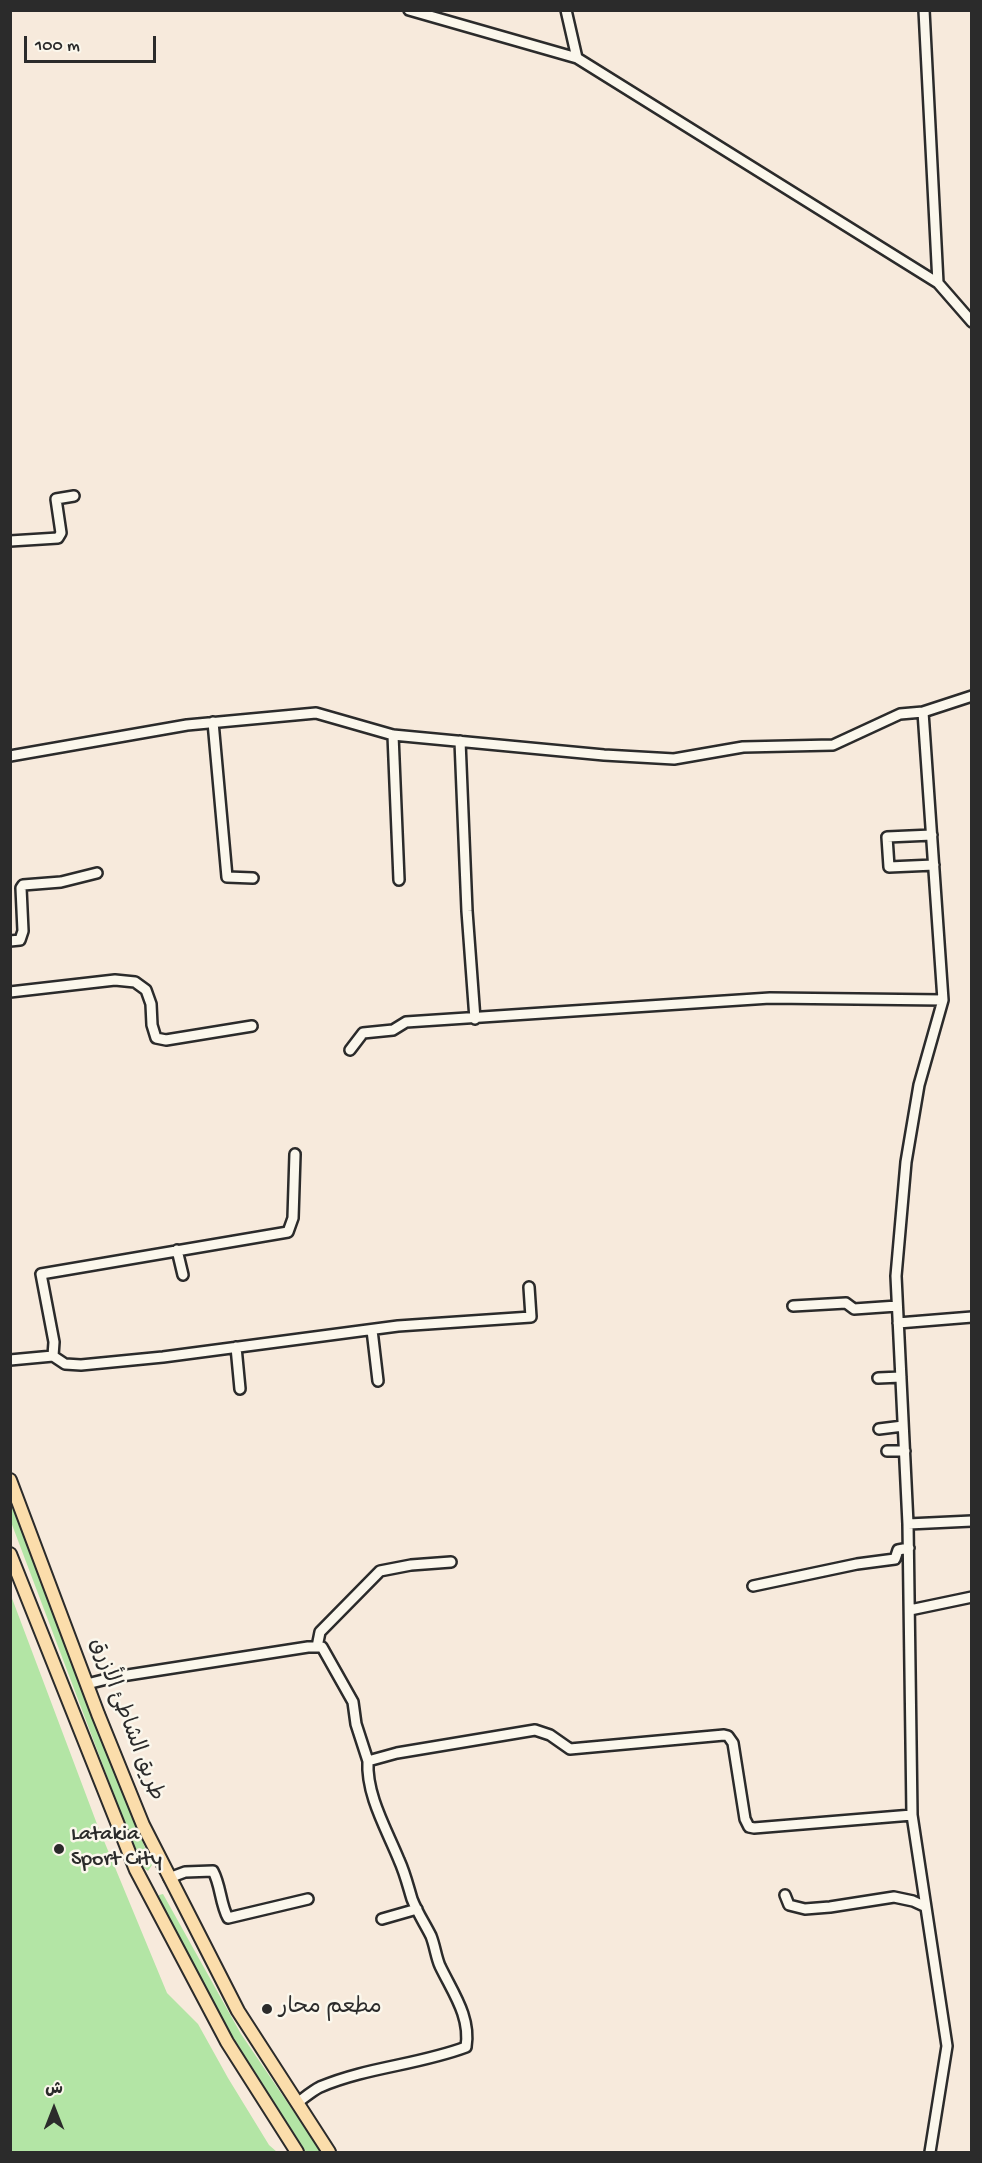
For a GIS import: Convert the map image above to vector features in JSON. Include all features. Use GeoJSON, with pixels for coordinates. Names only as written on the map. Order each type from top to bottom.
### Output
{"type":"FeatureCollection","features":[{"type":"Feature","properties":{"kind":"main road","name":"طريق الشاطئ الأزرق"},"geometry":{"type":"LineString","coordinates":[[10,1480],[143,1824],[238,2011],[328,2152]]}},
{"type":"Feature","properties":{"kind":"main road","name":"طريق الشاطئ الأزرق"},"geometry":{"type":"LineString","coordinates":[[10,1554],[136,1870],[227,2042],[297,2152]]}},
{"type":"Feature","properties":{"kind":"street"},"geometry":{"type":"LineString","coordinates":[[410,10],[577,58],[938,284],[972,322]]}},
{"type":"Feature","properties":{"kind":"street"},"geometry":{"type":"LineString","coordinates":[[567,10],[577,58]]}},
{"type":"Feature","properties":{"kind":"street"},"geometry":{"type":"LineString","coordinates":[[924,10],[938,284]]}},
{"type":"Feature","properties":{"kind":"street"},"geometry":{"type":"LineString","coordinates":[[10,541],[58,538],[62,533],[56,499],[74,496]]}},
{"type":"Feature","properties":{"kind":"street"},"geometry":{"type":"LineString","coordinates":[[10,756],[213,722],[316,713],[393,735],[604,755],[674,759],[743,747],[833,745],[900,714],[923,712],[972,696]]}},
{"type":"Feature","properties":{"kind":"street"},"geometry":{"type":"LineString","coordinates":[[923,712],[943,1000],[919,1085],[906,1162],[896,1276],[909,1548],[912,1815],[947,2046],[930,2152]]}},
{"type":"Feature","properties":{"kind":"street"},"geometry":{"type":"LineString","coordinates":[[213,722],[227,877],[253,878]]}},
{"type":"Feature","properties":{"kind":"street"},"geometry":{"type":"LineString","coordinates":[[393,735],[399,880]]}},
{"type":"Feature","properties":{"kind":"street"},"geometry":{"type":"LineString","coordinates":[[460,741],[467,911],[475,1019]]}},
{"type":"Feature","properties":{"kind":"street"},"geometry":{"type":"LineString","coordinates":[[932,835],[887,837],[888,867],[934,865]]}},
{"type":"Feature","properties":{"kind":"street"},"geometry":{"type":"LineString","coordinates":[[10,941],[20,939],[23,931],[21,888],[23,885],[61,882],[97,873]]}},
{"type":"Feature","properties":{"kind":"street"},"geometry":{"type":"LineString","coordinates":[[10,992],[115,980],[135,982],[146,990],[151,1004],[152,1024],[156,1038],[166,1040],[252,1026]]}},
{"type":"Feature","properties":{"kind":"street"},"geometry":{"type":"LineString","coordinates":[[350,1050],[363,1033],[393,1030],[406,1023],[770,998],[943,1000]]}},
{"type":"Feature","properties":{"kind":"street"},"geometry":{"type":"LineString","coordinates":[[53,1356],[54,1342],[41,1274],[288,1232],[293,1218],[295,1154]]}},
{"type":"Feature","properties":{"kind":"street"},"geometry":{"type":"LineString","coordinates":[[177,1250],[183,1275]]}},
{"type":"Feature","properties":{"kind":"street"},"geometry":{"type":"LineString","coordinates":[[10,1360],[53,1356],[65,1364],[81,1365],[372,1330],[531,1317],[529,1287]]}},
{"type":"Feature","properties":{"kind":"street"},"geometry":{"type":"LineString","coordinates":[[793,1305],[846,1303],[854,1309],[897,1306]]}},
{"type":"Feature","properties":{"kind":"street"},"geometry":{"type":"LineString","coordinates":[[898,1323],[972,1317]]}},
{"type":"Feature","properties":{"kind":"street"},"geometry":{"type":"LineString","coordinates":[[372,1330],[378,1381]]}},
{"type":"Feature","properties":{"kind":"street"},"geometry":{"type":"LineString","coordinates":[[236,1347],[240,1389]]}},
{"type":"Feature","properties":{"kind":"street"},"geometry":{"type":"LineString","coordinates":[[878,1378],[901,1377]]}},
{"type":"Feature","properties":{"kind":"street"},"geometry":{"type":"LineString","coordinates":[[879,1429],[903,1426]]}},
{"type":"Feature","properties":{"kind":"street"},"geometry":{"type":"LineString","coordinates":[[887,1452],[905,1451]]}},
{"type":"Feature","properties":{"kind":"street"},"geometry":{"type":"LineString","coordinates":[[908,1524],[972,1521]]}},
{"type":"Feature","properties":{"kind":"street"},"geometry":{"type":"LineString","coordinates":[[753,1586],[857,1564],[895,1559],[898,1550],[909,1548]]}},
{"type":"Feature","properties":{"kind":"street"},"geometry":{"type":"LineString","coordinates":[[317,1647],[320,1632],[380,1571],[411,1565],[452,1562]]}},
{"type":"Feature","properties":{"kind":"street"},"geometry":{"type":"LineString","coordinates":[[910,1610],[972,1597]]}},
{"type":"Feature","properties":{"kind":"street"},"geometry":{"type":"LineString","coordinates":[[87,1684],[115,1677],[322,1647],[353,1702],[356,1724],[368,1761],[368,1773],[373,1793],[417,1909],[435,1946],[440,1965],[462,2009],[468,2034],[465,2047],[416,2063],[359,2074],[318,2088],[297,2103]]}},
{"type":"Feature","properties":{"kind":"street"},"geometry":{"type":"LineString","coordinates":[[368,1761],[396,1753],[535,1730],[550,1735],[570,1749],[724,1735],[734,1743],[745,1819],[749,1827],[912,1815]]}},
{"type":"Feature","properties":{"kind":"street"},"geometry":{"type":"LineString","coordinates":[[169,1878],[185,1872],[213,1871],[218,1880],[222,1907],[228,1918],[308,1899]]}},
{"type":"Feature","properties":{"kind":"street"},"geometry":{"type":"LineString","coordinates":[[785,1895],[789,1905],[805,1909],[866,1903],[894,1897],[913,1901],[926,1907]]}},
{"type":"Feature","properties":{"kind":"street"},"geometry":{"type":"LineString","coordinates":[[382,1919],[417,1909]]}},
{"type":"Feature","properties":{"kind":"green space"},"geometry":{"type":"Polygon","coordinates":[[[10,1497],[152,1865],[148,1871],[141,1866],[11,1522],[10,1497]]]}},
{"type":"Feature","properties":{"kind":"green space","name":"Latakia Sport City"},"geometry":{"type":"Polygon","coordinates":[[[10,1593],[97,1824],[167,1993],[198,2024],[269,2145],[277,2152],[11,2152],[10,1593]]]}},
{"type":"Feature","properties":{"kind":"green space"},"geometry":{"type":"Polygon","coordinates":[[[163,1894],[241,2034],[321,2152],[306,2152],[231,2034],[157,1901],[159,1895],[163,1894]]]}},
{"type":"Feature","properties":{"kind":"place","name":"Latakia Sport City"},"geometry":{"type":"Point","coordinates":[59,1849]}},
{"type":"Feature","properties":{"kind":"place","name":"مطعم محار"},"geometry":{"type":"Point","coordinates":[267,2009]}}]}
